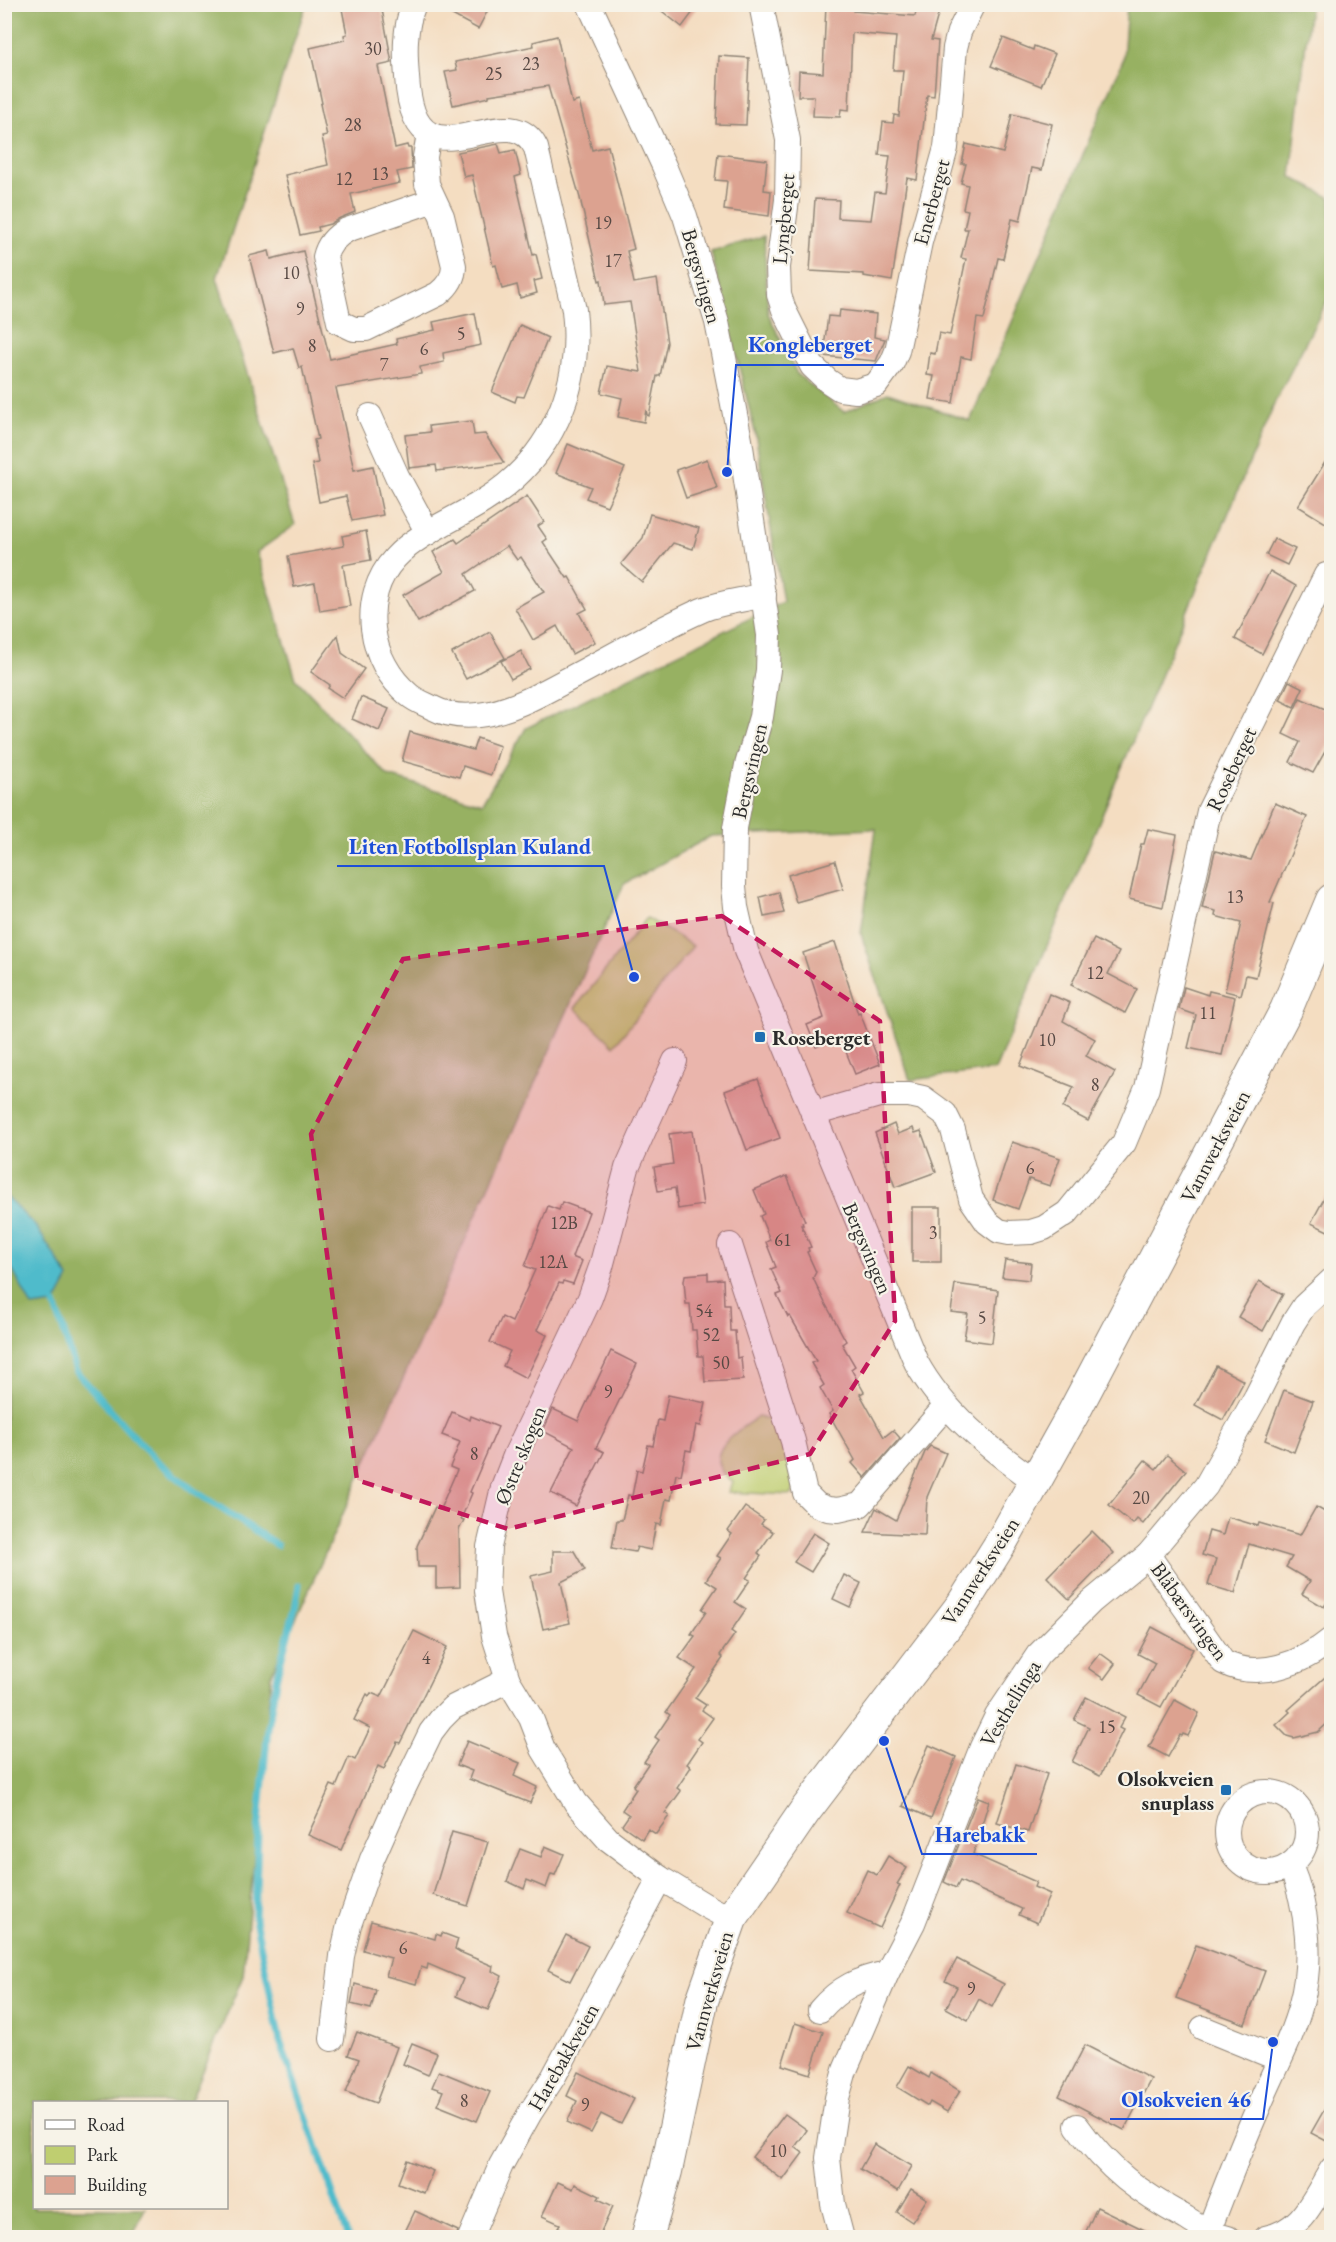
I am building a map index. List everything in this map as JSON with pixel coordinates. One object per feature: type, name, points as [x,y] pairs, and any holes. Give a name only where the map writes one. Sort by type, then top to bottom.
[{"type":"main road","name":"Vannverksveien","points":[[647,2238],[666,2171],[702,2001],[731,1919],[805,1811],[962,1605],[1036,1482],[1286,1010],[1332,900]]},
{"type":"street","points":[[414,4],[407,26],[405,48],[408,93],[416,120],[429,134],[447,139],[500,128],[526,134],[532,140],[536,148],[574,310],[577,333],[573,379],[568,396],[541,448],[520,473],[503,488],[428,533],[395,558],[383,575],[374,598],[372,628],[384,665],[400,687],[410,696],[437,710],[471,716],[511,708],[704,609],[764,595]]},
{"type":"street","name":"Bergsvingen","points":[[589,4],[674,190],[708,289],[740,440],[769,635],[768,670],[761,717],[747,765],[735,828],[733,863],[736,907],[746,951],[916,1362],[932,1390],[946,1406],[983,1440],[1036,1482]]},
{"type":"street","name":"Lyngberget","points":[[761,4],[788,140],[787,200],[778,267],[779,295],[798,342],[820,375],[840,389],[866,390]]},
{"type":"street","name":"Enerberget","points":[[866,390],[876,386],[897,351],[920,242],[946,148],[955,48],[959,32],[973,4]]},
{"type":"street","points":[[429,134],[425,170],[428,184],[442,216],[454,273],[449,283],[438,294],[366,329],[354,329],[339,322],[325,257],[327,248],[339,234],[347,230],[434,200]]},
{"type":"street","points":[[370,416],[397,476],[428,533]]},
{"type":"street","name":"Roseberget","points":[[813,1114],[879,1095],[909,1095],[923,1098],[945,1114],[953,1130],[971,1199],[987,1222],[999,1231],[1031,1232],[1044,1228],[1067,1213],[1124,1143],[1147,1088],[1209,811],[1326,575]]},
{"type":"street","name":"Østre skogen","points":[[675,1061],[627,1168],[602,1267],[590,1298],[514,1456],[503,1487],[489,1547],[487,1591],[494,1636],[508,1680],[531,1718],[543,1749],[576,1803],[608,1839],[660,1878],[731,1919]]},
{"type":"street","points":[[730,1245],[793,1441],[805,1492],[818,1505],[838,1510],[860,1505],[946,1406]]},
{"type":"street","name":"Vesthellinga","points":[[842,2238],[833,2204],[828,2158],[837,2098],[845,2070],[887,1973],[913,1923],[982,1748],[1002,1707],[1038,1655],[1091,1602],[1148,1555],[1206,1486],[1256,1397],[1293,1323],[1310,1299],[1332,1280]]},
{"type":"street","name":"Blåbærsvingen","points":[[1148,1555],[1223,1662],[1234,1668],[1249,1671],[1269,1669],[1290,1663],[1310,1654],[1332,1639]]},
{"type":"street","points":[[332,2039],[342,1956],[349,1925],[372,1859],[431,1732],[452,1708],[508,1680]]},
{"type":"street","points":[[1077,2126],[1104,2158],[1147,2197],[1214,2235],[1243,2142],[1280,2059],[1301,2004],[1306,1979],[1307,1946],[1299,1886],[1290,1865]]},
{"type":"street","name":"Harebakkveien","points":[[470,2238],[501,2165],[554,2076],[660,1878]]},
{"type":"street","points":[[820,2010],[832,1995],[862,1979],[887,1973]]},
{"type":"street","points":[[1203,2028],[1280,2059]]},
{"type":"street","points":[[1265,2238],[1280,2235],[1293,2228],[1301,2220],[1332,2169]]},
{"type":"highlighted area","points":[[722,916],[880,1021],[895,1321],[810,1454],[508,1529],[357,1480],[311,1134],[403,959]]},
{"type":"green space","points":[[5,5],[306,5],[217,278],[295,525],[257,552],[296,679],[388,776],[482,803],[526,728],[783,602],[755,432],[711,252],[764,236],[768,313],[797,374],[844,412],[888,393],[970,421],[1123,60],[1127,5],[1310,5],[1291,177],[1331,198],[1331,293],[1275,402],[995,1070],[910,1080],[861,934],[876,829],[711,836],[624,884],[271,1675],[243,1976],[190,2101],[33,2101],[33,2209],[145,2209],[132,2237],[5,2238]]},
{"type":"green space","points":[[647,918],[693,946],[614,1046],[575,1008]]},
{"type":"green space","points":[[758,1417],[772,1420],[783,1430],[796,1480],[792,1495],[728,1492],[733,1482],[723,1473],[718,1463],[719,1454],[730,1438]]},
{"type":"water","points":[[5,1195],[37,1228],[69,1278],[55,1304],[32,1307],[5,1256]]},
{"type":"building","points":[[341,4],[381,4],[392,63],[378,66],[395,148],[407,145],[411,148],[412,169],[397,172],[400,183],[351,194],[355,212],[318,227],[319,231],[300,235],[285,175],[328,165],[322,137],[327,136],[320,104],[322,103],[310,48],[345,40],[344,35],[347,34]]},
{"type":"building","points":[[432,4],[491,4],[478,29]]},
{"type":"building","points":[[653,4],[699,4],[682,27]]},
{"type":"building","points":[[826,4],[853,4],[853,11],[915,16],[918,4],[941,4],[931,40],[938,41],[934,96],[927,95],[917,180],[907,178],[892,281],[864,276],[864,274],[810,271],[815,199],[839,200],[838,218],[871,220],[875,192],[885,193],[890,156],[879,155],[883,122],[893,123],[894,115],[899,116],[903,70],[893,70],[896,37],[852,33],[849,110],[841,109],[840,117],[813,116],[814,96],[798,96],[799,71],[823,73]]},
{"type":"building","points":[[557,36],[572,103],[579,101],[592,150],[608,146],[634,249],[627,251],[634,283],[657,279],[667,343],[660,376],[657,376],[649,416],[646,410],[644,422],[618,417],[622,398],[601,393],[607,366],[641,372],[630,302],[604,305],[601,280],[599,281],[580,198],[548,86],[489,95],[489,97],[453,105],[445,72],[457,70],[455,62],[534,46],[533,42]]},
{"type":"building","points":[[1003,38],[1033,50],[1034,46],[1055,54],[1041,86],[991,66]]},
{"type":"building","points":[[719,56],[749,58],[746,125],[716,124]]},
{"type":"building","points":[[1012,114],[1052,124],[1042,170],[1032,168],[1020,221],[1012,219],[1003,259],[998,258],[984,319],[977,318],[971,359],[961,357],[953,403],[930,399],[934,376],[927,375],[930,353],[935,354],[939,333],[950,335],[966,259],[961,258],[968,229],[964,229],[968,210],[963,209],[968,185],[961,183],[966,164],[962,164],[966,144],[1003,153]]},
{"type":"building","points":[[498,144],[501,153],[515,150],[521,175],[515,177],[533,255],[536,254],[542,279],[534,281],[537,293],[520,298],[517,285],[502,289],[496,265],[493,266],[472,175],[464,177],[458,152]]},
{"type":"building","points":[[718,154],[767,160],[764,190],[771,191],[769,216],[724,210],[727,181],[715,180]]},
{"type":"building","points":[[269,251],[271,259],[303,251],[330,359],[397,344],[396,339],[435,330],[433,322],[475,313],[481,345],[443,353],[444,362],[420,367],[421,374],[336,388],[354,470],[373,466],[383,515],[352,521],[346,496],[319,502],[312,464],[318,463],[314,440],[318,439],[302,367],[299,368],[293,348],[274,353],[249,256]]},
{"type":"building","points":[[840,310],[876,314],[874,337],[885,339],[876,361],[823,356],[828,316],[839,317]]},
{"type":"building","points":[[520,325],[548,338],[524,397],[517,396],[515,402],[492,392]]},
{"type":"building","points":[[472,421],[474,435],[485,434],[504,463],[437,471],[436,465],[409,468],[405,435],[430,432],[429,426]]},
{"type":"building","points":[[568,444],[625,468],[607,506],[586,498],[591,487],[556,473]]},
{"type":"building","points":[[1332,451],[1332,527],[1298,506]]},
{"type":"building","points":[[707,459],[717,488],[686,498],[676,470]]},
{"type":"building","points":[[527,496],[544,522],[538,526],[547,539],[543,542],[567,578],[569,577],[587,609],[579,613],[595,642],[572,654],[557,626],[533,640],[515,608],[544,592],[521,557],[517,560],[507,546],[466,574],[475,591],[418,622],[403,595],[444,572],[433,552],[455,539],[458,543]]},
{"type":"building","points":[[650,514],[699,528],[693,549],[673,543],[642,582],[621,564],[643,538]]},
{"type":"building","points":[[366,531],[371,560],[343,565],[350,606],[320,611],[315,583],[294,587],[288,556],[344,546],[342,536]]},
{"type":"building","points":[[1274,539],[1295,549],[1287,565],[1266,555]]},
{"type":"building","points":[[1270,571],[1296,586],[1262,654],[1235,639]]},
{"type":"building","points":[[490,632],[505,658],[466,679],[452,653]]},
{"type":"building","points":[[338,635],[342,653],[364,669],[343,698],[328,688],[330,685],[311,672]]},
{"type":"building","points":[[521,651],[530,669],[511,679],[501,661]]},
{"type":"building","points":[[1289,681],[1303,688],[1294,707],[1280,700]]},
{"type":"building","points":[[361,697],[389,709],[379,731],[352,719]]},
{"type":"building","points":[[1300,698],[1332,712],[1332,739],[1313,773],[1290,762],[1300,742],[1283,734]]},
{"type":"building","points":[[410,732],[473,750],[477,738],[500,746],[491,775],[463,766],[459,777],[402,761]]},
{"type":"building","points":[[1275,803],[1307,817],[1270,902],[1274,903],[1256,977],[1246,975],[1241,995],[1225,991],[1241,923],[1215,916],[1216,911],[1202,908],[1215,851],[1251,860]]},
{"type":"building","points":[[1148,829],[1177,835],[1163,907],[1129,899],[1141,844],[1144,844]]},
{"type":"building","points":[[835,861],[843,889],[796,902],[788,875]]},
{"type":"building","points":[[779,892],[784,913],[764,917],[760,897]]},
{"type":"building","points":[[1094,939],[1119,952],[1108,974],[1137,989],[1125,1013],[1071,985]]},
{"type":"building","points":[[835,942],[858,1014],[860,1013],[880,1064],[855,1074],[840,1037],[816,1047],[807,1025],[824,1018],[803,953]]},
{"type":"building","points":[[1184,987],[1208,995],[1209,991],[1235,997],[1222,1055],[1188,1048],[1196,1015],[1179,1009]]},
{"type":"building","points":[[1049,994],[1070,1003],[1063,1021],[1095,1039],[1086,1056],[1115,1072],[1088,1121],[1063,1108],[1074,1087],[1020,1066]]},
{"type":"building","points":[[758,1079],[780,1138],[747,1150],[725,1091]]},
{"type":"building","points":[[894,1124],[898,1134],[913,1128],[915,1133],[921,1131],[936,1172],[895,1187],[875,1133]]},
{"type":"building","points":[[692,1131],[703,1205],[678,1209],[675,1188],[658,1191],[654,1167],[673,1164],[669,1134]]},
{"type":"building","points":[[1012,1142],[1060,1158],[1050,1186],[1029,1179],[1018,1209],[993,1200]]},
{"type":"building","points":[[787,1176],[805,1221],[801,1225],[811,1247],[807,1252],[816,1272],[813,1278],[846,1341],[842,1344],[855,1366],[851,1369],[864,1392],[860,1394],[884,1437],[893,1430],[900,1438],[865,1478],[852,1463],[855,1460],[829,1414],[833,1411],[820,1388],[824,1385],[811,1363],[816,1361],[777,1295],[782,1293],[771,1269],[776,1267],[766,1242],[770,1240],[760,1216],[764,1214],[754,1190]]},
{"type":"building","points":[[1332,1184],[1332,1233],[1311,1223]]},
{"type":"building","points":[[562,1202],[589,1212],[572,1257],[582,1261],[573,1284],[563,1281],[562,1284],[559,1283],[537,1330],[547,1335],[526,1378],[503,1366],[510,1351],[490,1342],[502,1317],[512,1322],[535,1270],[525,1266],[548,1206],[559,1210]]},
{"type":"building","points":[[912,1207],[941,1207],[941,1262],[912,1262]]},
{"type":"building","points":[[1005,1260],[1031,1263],[1029,1280],[1002,1277]]},
{"type":"building","points":[[708,1273],[708,1280],[723,1279],[724,1305],[729,1305],[730,1331],[735,1331],[737,1358],[741,1357],[743,1380],[705,1382],[703,1356],[698,1356],[696,1330],[692,1330],[690,1304],[686,1304],[684,1281],[685,1275]]},
{"type":"building","points":[[1259,1281],[1283,1294],[1263,1331],[1238,1317]]},
{"type":"building","points":[[955,1284],[998,1290],[992,1343],[964,1339],[968,1314],[951,1312]]},
{"type":"building","points":[[611,1351],[637,1364],[596,1448],[604,1452],[576,1506],[551,1493],[574,1447],[543,1431],[553,1409],[578,1421]]},
{"type":"building","points":[[1216,1366],[1244,1381],[1223,1420],[1195,1405]]},
{"type":"building","points":[[1284,1390],[1313,1401],[1294,1452],[1265,1440]]},
{"type":"building","points":[[668,1395],[706,1403],[701,1426],[696,1425],[691,1451],[686,1450],[681,1475],[676,1474],[671,1500],[666,1499],[661,1525],[656,1524],[651,1550],[637,1547],[635,1552],[612,1548],[617,1520],[622,1520],[628,1495],[632,1496],[637,1470],[642,1471],[648,1445],[653,1446],[658,1420],[663,1421]]},
{"type":"building","points":[[452,1412],[470,1420],[471,1416],[498,1427],[461,1519],[464,1520],[459,1530],[460,1587],[436,1588],[436,1567],[418,1567],[417,1546],[435,1507],[440,1509],[457,1470],[450,1467],[460,1442],[442,1435]]},
{"type":"building","points":[[930,1446],[946,1453],[927,1497],[925,1535],[865,1532],[876,1508],[896,1520],[925,1452]]},
{"type":"building","points":[[1167,1455],[1186,1471],[1143,1524],[1137,1519],[1133,1524],[1109,1505],[1145,1460],[1156,1469]]},
{"type":"building","points":[[745,1507],[764,1520],[761,1524],[773,1532],[758,1553],[761,1556],[746,1578],[750,1580],[735,1602],[746,1609],[731,1631],[735,1634],[720,1655],[723,1658],[695,1698],[706,1705],[702,1710],[713,1718],[698,1739],[702,1742],[687,1764],[691,1767],[677,1788],[681,1791],[665,1813],[669,1816],[656,1834],[648,1829],[642,1839],[622,1825],[629,1815],[622,1810],[636,1789],[633,1786],[648,1764],[644,1762],[659,1740],[655,1737],[670,1715],[666,1712],[696,1669],[679,1658],[695,1636],[691,1634],[706,1612],[702,1609],[717,1587],[706,1580],[721,1558],[717,1556],[732,1534],[728,1531]]},
{"type":"building","points":[[1316,1507],[1332,1516],[1332,1594],[1324,1607],[1302,1594],[1310,1581],[1286,1567],[1292,1557],[1249,1544],[1235,1593],[1208,1585],[1216,1559],[1202,1555],[1209,1531],[1223,1535],[1228,1517],[1300,1535]]},
{"type":"building","points":[[1092,1531],[1114,1553],[1069,1599],[1047,1577]]},
{"type":"building","points":[[813,1533],[829,1543],[811,1572],[794,1562]]},
{"type":"building","points":[[553,1551],[574,1551],[585,1570],[561,1582],[570,1623],[543,1629],[531,1576],[553,1571]]},
{"type":"building","points":[[844,1575],[861,1583],[850,1607],[833,1599]]},
{"type":"building","points":[[1152,1627],[1193,1649],[1161,1707],[1138,1695],[1155,1663],[1138,1654]]},
{"type":"building","points":[[414,1631],[447,1647],[400,1743],[397,1742],[384,1769],[378,1766],[341,1850],[308,1835],[331,1785],[336,1787],[349,1757],[355,1760],[370,1728],[354,1720],[367,1694],[369,1696],[371,1693],[381,1697]]},
{"type":"building","points":[[1100,1653],[1115,1664],[1104,1679],[1088,1668]]},
{"type":"building","points":[[1332,1671],[1332,1719],[1318,1732],[1294,1738],[1287,1736],[1276,1725],[1290,1712],[1288,1710]]},
{"type":"building","points":[[1086,1697],[1125,1717],[1119,1728],[1123,1730],[1100,1776],[1072,1762],[1089,1727],[1074,1720]]},
{"type":"building","points":[[1175,1700],[1199,1713],[1188,1736],[1180,1735],[1168,1757],[1149,1747]]},
{"type":"building","points":[[467,1741],[520,1763],[514,1776],[537,1787],[530,1803],[469,1779],[472,1771],[457,1765]]},
{"type":"building","points":[[929,1745],[956,1757],[931,1818],[903,1806]]},
{"type":"building","points":[[1016,1764],[1047,1774],[1028,1832],[997,1823]]},
{"type":"building","points":[[978,1797],[989,1801],[973,1854],[1036,1882],[1034,1887],[1050,1894],[1037,1923],[1019,1915],[1022,1909],[960,1881],[956,1888],[944,1882]]},
{"type":"building","points":[[452,1832],[488,1842],[468,1906],[433,1895]]},
{"type":"building","points":[[545,1846],[564,1854],[555,1875],[551,1874],[546,1888],[527,1880],[524,1889],[507,1881],[520,1849],[541,1857]]},
{"type":"building","points":[[888,1856],[907,1868],[897,1884],[900,1885],[880,1928],[847,1913],[867,1870],[877,1875]]},
{"type":"building","points":[[371,1921],[435,1939],[436,1934],[441,1936],[442,1933],[458,1939],[455,1949],[493,1966],[492,1971],[502,1976],[488,2010],[456,1996],[463,1979],[428,1964],[427,1969],[421,1967],[416,1984],[386,1976],[391,1958],[363,1950]]},
{"type":"building","points":[[566,1935],[588,1946],[570,1981],[548,1970]]},
{"type":"building","points":[[1196,1945],[1265,1971],[1245,2024],[1176,1998]]},
{"type":"building","points":[[957,1959],[1004,1984],[992,2007],[979,1999],[968,2020],[946,2008],[957,1987],[945,1981]]},
{"type":"building","points":[[355,1984],[376,1990],[371,2009],[351,2004]]},
{"type":"building","points":[[795,2023],[823,2032],[810,2074],[782,2065]]},
{"type":"building","points":[[357,2032],[397,2047],[376,2103],[346,2092],[359,2059],[348,2055]]},
{"type":"building","points":[[412,2043],[437,2053],[428,2075],[403,2064]]},
{"type":"building","points":[[1085,2045],[1151,2079],[1124,2130],[1059,2096]]},
{"type":"building","points":[[909,2066],[929,2078],[931,2073],[960,2091],[947,2112],[930,2102],[928,2106],[897,2087]]},
{"type":"building","points":[[439,2071],[490,2092],[477,2121],[437,2105],[443,2091],[432,2087]]},
{"type":"building","points":[[578,2072],[634,2099],[621,2124],[601,2114],[591,2133],[567,2122],[577,2101],[567,2096]]},
{"type":"building","points":[[1332,2096],[1332,2144],[1311,2133]]},
{"type":"building","points":[[785,2114],[807,2130],[795,2147],[803,2153],[783,2180],[752,2157]]},
{"type":"building","points":[[874,2144],[912,2166],[898,2191],[860,2169]]},
{"type":"building","points":[[407,2160],[433,2171],[424,2193],[398,2183]]},
{"type":"building","points":[[558,2182],[573,2189],[575,2184],[600,2196],[598,2199],[613,2206],[598,2238],[580,2238],[558,2227],[560,2224],[542,2216]]},
{"type":"building","points":[[911,2189],[927,2199],[912,2222],[897,2212]]},
{"type":"building","points":[[1097,2207],[1161,2238],[1083,2238]]},
{"type":"building","points":[[415,2211],[458,2231],[456,2238],[402,2238]]},
{"type":"waterway","points":[[55,1304],[76,1371],[126,1428],[155,1459],[193,1490],[277,1545]]},
{"type":"waterway","points":[[299,1585],[277,1675],[268,1728],[258,1832],[255,1919],[280,2041],[348,2238]]},
{"type":"place","name":"Kongleberget","points":[[727,472]]},
{"type":"place","name":"Liten Fotbollsplan Kuland","points":[[634,977]]},
{"type":"place","name":"Roseberget","points":[[760,1037]]},
{"type":"place","name":"Harebakk","points":[[884,1741]]},
{"type":"place","name":"Olsokveien snuplass","points":[[1226,1790]]},
{"type":"place","name":"Olsokveien 46","points":[[1273,2042]]}]
